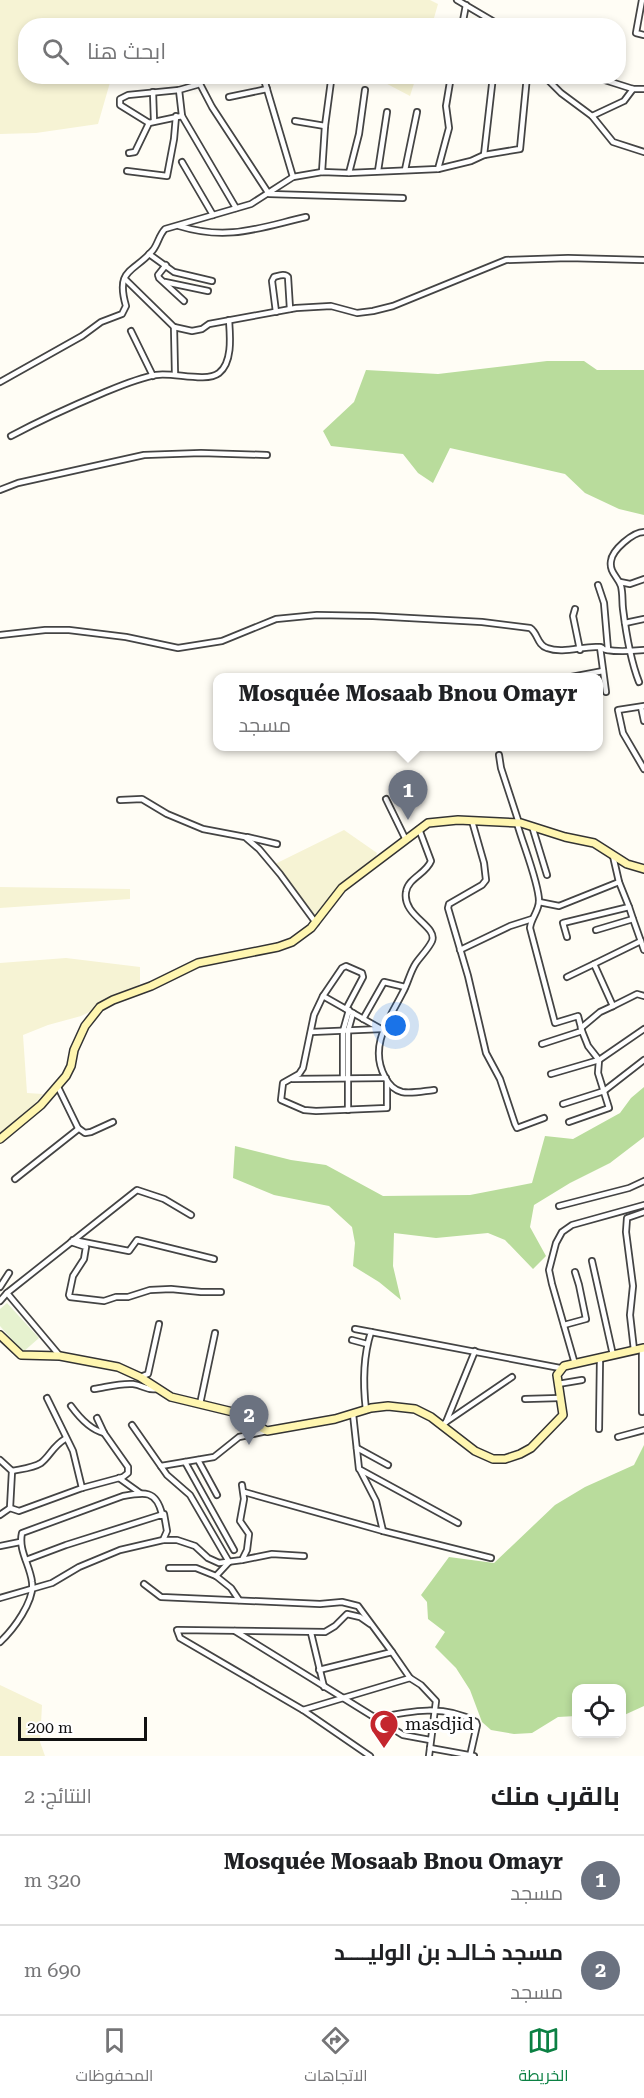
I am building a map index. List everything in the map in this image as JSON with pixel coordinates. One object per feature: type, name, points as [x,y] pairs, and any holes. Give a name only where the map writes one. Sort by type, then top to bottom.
[{"type":"street","points":[[642,0],[642,19],[636,33],[644,35]]},
{"type":"street","points":[[461,2],[487,18]]},
{"type":"street","points":[[461,2],[462,18]]},
{"type":"street","points":[[179,116],[151,122],[120,105],[119,102],[123,96],[179,90],[200,84],[212,108],[269,194]]},
{"type":"street","points":[[265,84],[293,177]]},
{"type":"street","points":[[322,172],[325,126],[332,84]]},
{"type":"street","points":[[438,169],[449,128],[446,106],[450,84]]},
{"type":"street","points":[[484,155],[492,84]]},
{"type":"street","points":[[0,382],[82,336],[101,322],[122,314],[126,306],[121,288],[125,279],[136,264],[154,249],[161,232],[165,229],[251,204],[293,177],[322,172],[438,169],[471,161],[484,155],[520,149],[526,84]]},
{"type":"street","points":[[552,84],[592,116],[613,142],[644,152]]},
{"type":"street","points":[[617,84],[633,89],[644,89]]},
{"type":"street","points":[[229,97],[267,89]]},
{"type":"street","points":[[592,116],[624,101],[633,89]]},
{"type":"street","points":[[127,171],[167,176],[179,116],[179,90]]},
{"type":"street","points":[[349,173],[359,134],[365,90]]},
{"type":"street","points":[[129,153],[135,152],[151,122],[153,92]]},
{"type":"street","points":[[378,171],[387,112]]},
{"type":"street","points":[[405,170],[417,112]]},
{"type":"street","points":[[179,116],[236,207]]},
{"type":"street","points":[[295,121],[325,126]]},
{"type":"street","points":[[182,162],[213,215]]},
{"type":"street","points":[[269,194],[403,198]]},
{"type":"street","points":[[177,225],[205,233],[225,234],[249,231],[306,217]]},
{"type":"street","points":[[149,254],[174,272],[212,281]]},
{"type":"street","points":[[125,279],[174,327],[192,331],[202,329],[209,324],[290,309],[331,306],[357,313],[373,311],[393,306],[506,260],[580,258],[644,260]]},
{"type":"street","points":[[166,265],[159,275],[162,281],[184,301]]},
{"type":"street","points":[[276,312],[272,282],[274,277],[278,276],[288,277],[290,309]]},
{"type":"street","points":[[162,281],[208,291]]},
{"type":"street","points":[[11,436],[74,405],[153,376],[176,374],[198,377],[218,374],[226,367],[228,360],[229,320]]},
{"type":"street","points":[[174,327],[176,374]]},
{"type":"street","points":[[131,331],[153,376]]},
{"type":"street","points":[[0,490],[18,483],[144,455],[201,453],[267,455]]},
{"type":"street","points":[[639,682],[625,623],[620,582],[613,574],[612,558],[630,537],[638,532],[644,532]]},
{"type":"street","points":[[620,582],[630,584],[644,579]]},
{"type":"street","points":[[598,585],[603,603],[608,650]]},
{"type":"street","points":[[575,609],[573,616],[580,650]]},
{"type":"street","points":[[0,635],[69,630],[126,637],[178,648],[222,641],[285,617],[373,616],[513,625],[532,629],[540,643],[546,648],[580,650],[587,647],[600,647],[608,650],[644,650]]},
{"type":"street","points":[[625,623],[644,619]]},
{"type":"street","points":[[600,647],[606,692]]},
{"type":"street","points":[[593,673],[603,671]]},
{"type":"street","points":[[636,674],[644,673]]},
{"type":"street","points":[[644,721],[643,707],[618,710],[623,733],[644,769]]},
{"type":"street","points":[[499,755],[538,891],[539,902],[530,928],[555,1023],[578,1016],[588,1046],[599,1060],[598,1072],[609,1108],[569,1122]]},
{"type":"street","points":[[120,800],[142,799],[167,814],[203,829],[276,844]]},
{"type":"street","points":[[386,800],[405,838]]},
{"type":"street","points":[[472,821],[484,863],[486,879],[482,885],[448,906],[486,1053],[500,1079],[517,1128],[544,1118]]},
{"type":"street","points":[[0,1139],[41,1105],[58,1087],[71,1066],[74,1050],[85,1026],[100,1007],[198,963],[278,947],[292,942],[316,923],[337,893],[405,838],[428,823],[472,821],[518,823],[532,826],[565,837],[594,843],[627,864],[644,870]]},
{"type":"street","points":[[532,826],[547,875]]},
{"type":"street","points":[[419,829],[431,861],[426,870],[408,885],[406,903],[413,915],[430,930],[433,936],[382,1029],[380,1054],[383,1074],[401,1092],[434,1090]]},
{"type":"street","points":[[245,837],[259,849],[280,874],[316,923]]},
{"type":"street","points":[[613,856],[619,882],[644,950]]},
{"type":"street","points":[[539,902],[559,906],[619,882]]},
{"type":"street","points":[[567,937],[563,923],[629,907]]},
{"type":"street","points":[[460,950],[510,926],[532,919]]},
{"type":"street","points":[[596,930],[633,919]]},
{"type":"street","points":[[567,976],[641,942]]},
{"type":"street","points":[[594,964],[613,1006]]},
{"type":"street","points":[[348,1110],[346,1031],[349,1011],[362,973],[346,966],[342,968],[323,996],[314,1016],[303,1068],[292,1079],[283,1083],[281,1100],[304,1110],[348,1110],[387,1108],[387,1080]]},
{"type":"street","points":[[363,1019],[384,982],[405,987]]},
{"type":"street","points":[[542,1044],[582,1029],[600,1012],[644,991]]},
{"type":"street","points":[[638,994],[644,996]]},
{"type":"street","points":[[323,996],[382,1029]]},
{"type":"street","points":[[311,1032],[382,1029]]},
{"type":"street","points":[[551,1074],[599,1060],[644,1029]]},
{"type":"street","points":[[563,1104],[604,1091],[644,1060]]},
{"type":"street","points":[[292,1079],[387,1080]]},
{"type":"street","points":[[58,1087],[78,1128],[85,1133],[113,1122]]},
{"type":"street","points":[[15,1179],[78,1128]]},
{"type":"street","points":[[559,1206],[629,1188],[644,1181]]},
{"type":"street","points":[[0,1301],[7,1293],[137,1190],[164,1198],[190,1215]]},
{"type":"street","points":[[575,1364],[549,1270],[556,1243],[567,1228],[579,1222],[644,1205]]},
{"type":"street","points":[[642,1412],[640,1349],[630,1315],[633,1280],[628,1259],[625,1224],[627,1218],[644,1212]]},
{"type":"street","points":[[72,1241],[129,1251],[137,1240],[214,1259]]},
{"type":"street","points":[[72,1241],[86,1247],[84,1259],[73,1276],[70,1297],[104,1301],[150,1290],[171,1288],[220,1292]]},
{"type":"street","points":[[592,1261],[613,1355]]},
{"type":"street","points":[[564,1325],[586,1319],[575,1272]]},
{"type":"street","points":[[0,1287],[9,1273]]},
{"type":"street","points":[[7,1293],[60,1356]]},
{"type":"street","points":[[140,1377],[148,1374],[159,1324]]},
{"type":"street","points":[[355,1329],[560,1368],[640,1349]]},
{"type":"street","points":[[366,1410],[363,1381],[367,1344],[371,1332]]},
{"type":"street","points":[[200,1405],[215,1333]]},
{"type":"street","points":[[0,1335],[21,1355],[60,1356],[118,1366],[171,1397],[233,1412],[267,1431]]},
{"type":"street","points":[[352,1340],[367,1344]]},
{"type":"street","points":[[444,1424],[475,1351]]},
{"type":"street","points":[[599,1429],[600,1359]]},
{"type":"street","points":[[161,1466],[214,1457],[246,1434],[388,1406],[415,1409],[444,1424],[485,1456],[493,1459],[506,1459],[531,1448],[563,1415],[564,1410],[557,1384],[560,1368]]},
{"type":"street","points":[[444,1424],[512,1377]]},
{"type":"street","points":[[557,1384],[582,1380]]},
{"type":"street","points":[[94,1389],[135,1384],[151,1390],[156,1389]]},
{"type":"street","points":[[48,1398],[65,1439],[73,1451],[82,1488]]},
{"type":"street","points":[[525,1399],[560,1398]]},
{"type":"street","points":[[71,1406],[79,1417],[96,1431],[104,1433]]},
{"type":"street","points":[[353,1414],[359,1469],[376,1501],[383,1531]]},
{"type":"street","points":[[10,1508],[19,1511],[128,1473],[128,1467],[104,1433],[97,1418]]},
{"type":"street","points":[[132,1425],[167,1475],[190,1495],[229,1562]]},
{"type":"street","points":[[618,1437],[644,1430]]},
{"type":"street","points":[[12,1471],[35,1466],[42,1462],[57,1443],[65,1439]]},
{"type":"street","points":[[357,1448],[388,1465]]},
{"type":"street","points":[[0,1460],[12,1471]]},
{"type":"street","points":[[198,1460],[217,1495]]},
{"type":"street","points":[[185,1462],[234,1550]]},
{"type":"street","points":[[359,1469],[458,1523]]},
{"type":"street","points":[[10,1508],[12,1471]]},
{"type":"street","points":[[119,1478],[140,1493]]},
{"type":"street","points":[[242,1485],[244,1492],[240,1521],[249,1534],[249,1540],[242,1560]]},
{"type":"street","points":[[244,1492],[491,1558]]},
{"type":"street","points":[[0,1642],[21,1616],[32,1589],[32,1581],[20,1542],[22,1533],[123,1496],[140,1493],[153,1495],[159,1503],[167,1531],[164,1540]]},
{"type":"street","points":[[0,1515],[10,1508]]},
{"type":"street","points":[[26,1560],[162,1514]]},
{"type":"street","points":[[0,1598],[51,1583],[79,1567],[120,1550],[164,1540],[177,1540],[195,1546],[208,1558],[219,1563],[272,1554],[304,1556]]},
{"type":"street","points":[[0,1546],[20,1542]]},
{"type":"street","points":[[216,1576],[229,1562]]},
{"type":"street","points":[[169,1568],[196,1568],[216,1576],[231,1587],[239,1600]]},
{"type":"street","points":[[144,1584],[161,1597],[320,1604],[342,1602],[358,1606],[410,1678],[421,1685],[436,1701],[429,1756]]},
{"type":"street","points":[[370,1624],[360,1617],[347,1614],[325,1632],[177,1630],[180,1638],[303,1710],[370,1756]]},
{"type":"street","points":[[232,1630],[403,1735],[430,1740]]},
{"type":"street","points":[[311,1633],[324,1687]]},
{"type":"street","points":[[319,1670],[392,1652]]},
{"type":"street","points":[[303,1710],[410,1678]]},
{"type":"street","points":[[377,1718],[416,1709],[462,1714],[476,1722],[472,1756],[430,1748]]},
{"type":"shaded area","points":[[0,0],[430,0],[438,4],[434,18],[18,18],[18,84],[110,84],[98,124],[36,133],[0,134]]},
{"type":"shaded area","points":[[387,84],[414,84],[410,96]]},
{"type":"shaded area","points":[[344,830],[377,853],[374,861],[328,899],[315,915],[275,864]]},
{"type":"shaded area","points":[[0,887],[130,889],[130,899],[0,908]]},
{"type":"shaded area","points":[[66,958],[140,967],[140,984],[81,1016],[23,1035],[27,1093],[43,1094],[33,1106],[0,1133],[0,963]]},
{"type":"shaded area","points":[[0,1685],[42,1705],[40,1742],[45,1756],[0,1756]]},
{"type":"green space","points":[[547,361],[584,361],[597,370],[644,370],[644,515],[619,509],[585,493],[565,474],[450,448],[433,483],[418,473],[403,454],[331,446],[323,431],[354,402],[366,370],[438,374]]},
{"type":"green space","points":[[644,1087],[644,1137],[610,1163],[570,1183],[534,1205],[530,1227],[546,1256],[533,1269],[505,1240],[488,1233],[436,1238],[394,1233],[393,1266],[401,1300],[379,1282],[353,1266],[355,1243],[352,1227],[329,1206],[274,1195],[233,1178],[235,1146],[291,1160],[326,1165],[383,1196],[470,1195],[532,1183],[545,1136],[573,1139],[620,1113],[631,1098]]},
{"type":"green space","points":[[7,1303],[39,1338],[23,1352],[0,1326],[0,1309]]},
{"type":"green space","points":[[644,1445],[644,1706],[626,1714],[626,1684],[572,1684],[572,1716],[558,1717],[532,1733],[514,1734],[491,1730],[482,1722],[470,1690],[456,1668],[435,1647],[445,1632],[428,1619],[427,1602],[421,1595],[449,1557],[494,1563],[555,1505],[585,1487],[634,1465]]},
{"type":"place","name":"Mosquée Mosaab Bnou Omayr","points":[[408,820]]},
{"type":"place","name":"مسجد خـالـد بن الوليــــد","points":[[249,1445]]},
{"type":"place","name":"masdjid","points":[[384,1750]]}]
